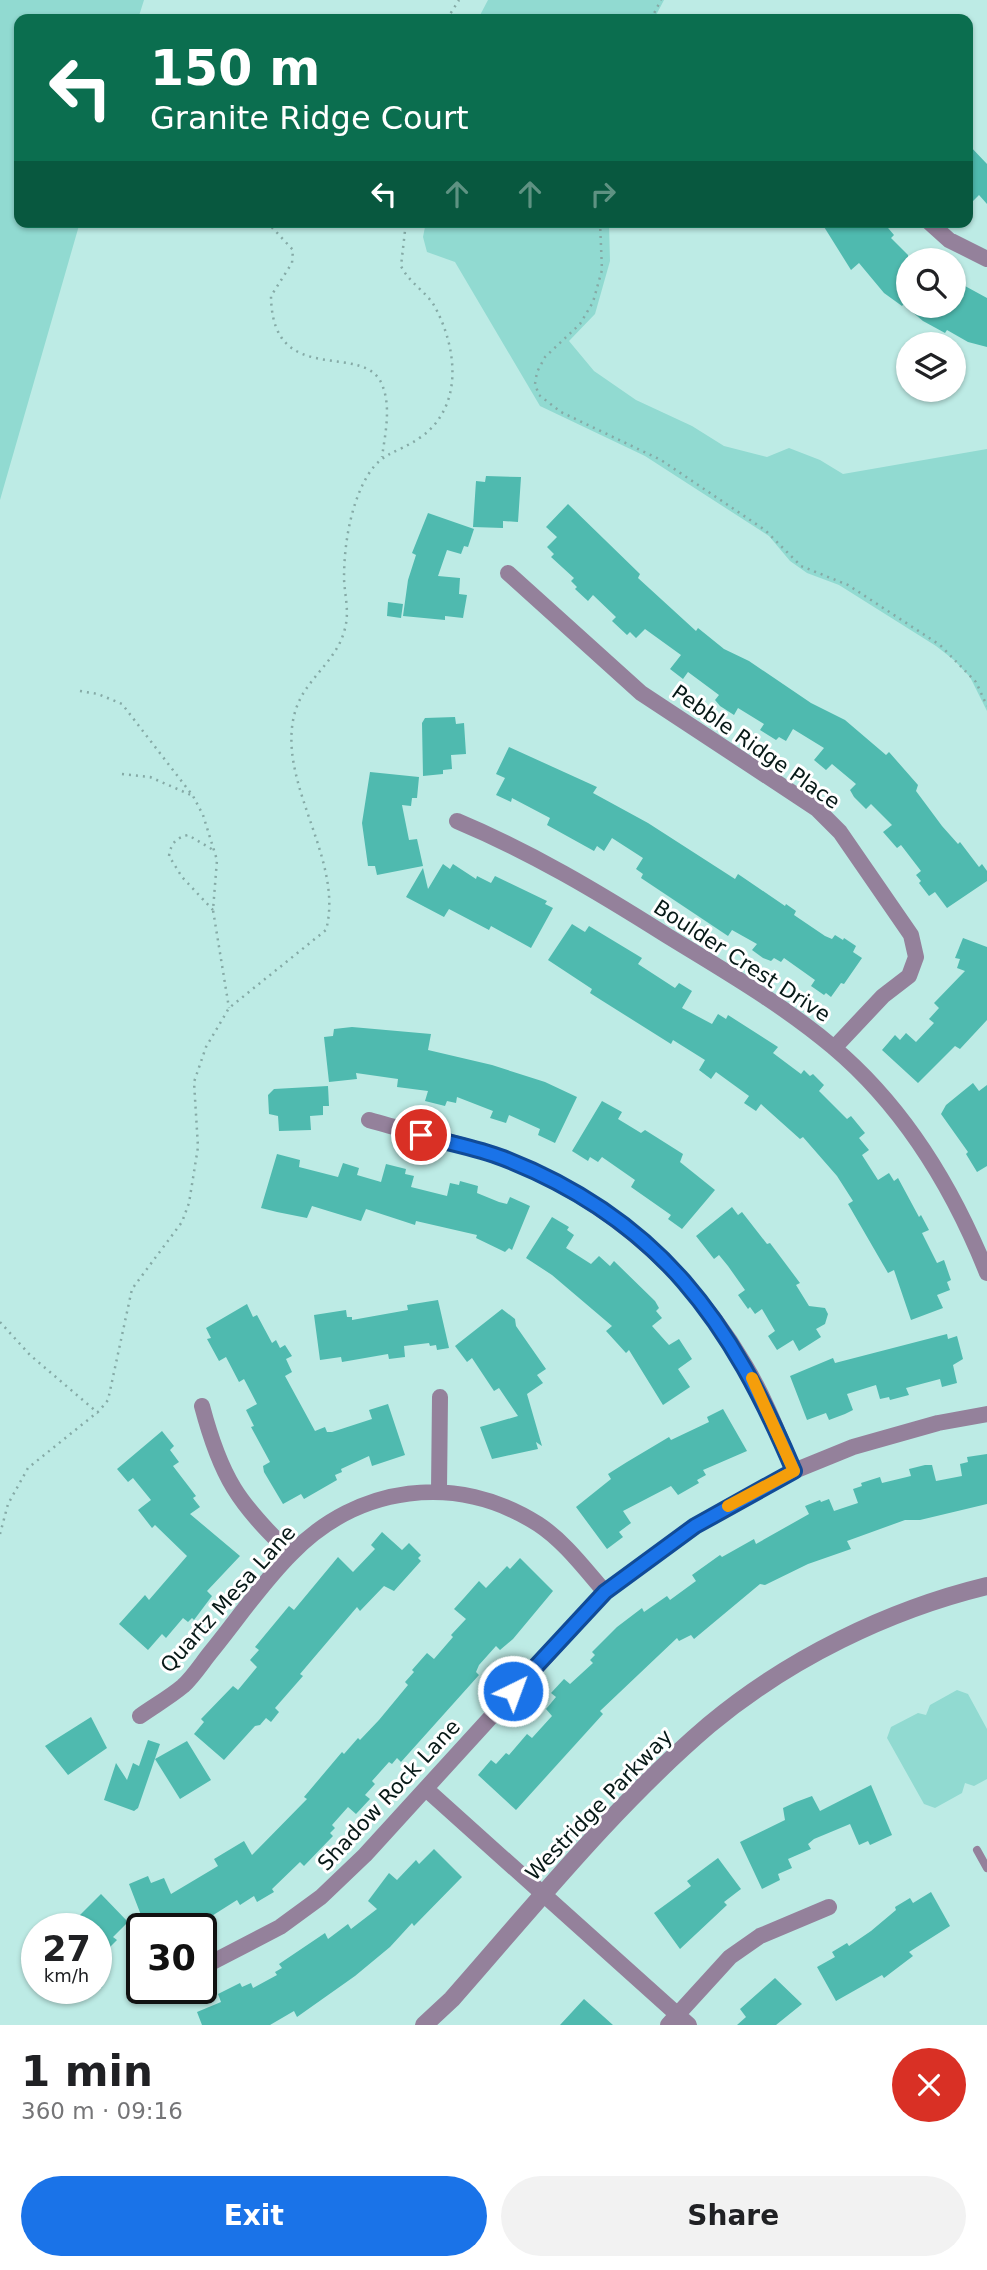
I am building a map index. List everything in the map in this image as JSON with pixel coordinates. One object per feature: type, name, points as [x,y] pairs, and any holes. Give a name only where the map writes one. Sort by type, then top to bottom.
[{"type":"street","points":[[936,228],[949,240],[987,259]]},
{"type":"street","name":"Pebble Ridge Place","points":[[508,573],[641,693],[817,809],[840,832],[911,935],[916,957],[909,976],[883,996],[834,1048]]},
{"type":"street","name":"Boulder Crest Drive","points":[[457,821],[513,844],[567,873],[771,1000],[834,1048],[901,1119],[934,1166],[965,1220],[987,1273]]},
{"type":"street","points":[[369,1120],[500,1157],[567,1189],[625,1225],[670,1266],[723,1329],[769,1411],[794,1471]]},
{"type":"street","points":[[439,1490],[440,1397]]},
{"type":"street","points":[[202,1406],[214,1452],[226,1478],[257,1522],[291,1554]]},
{"type":"street","name":"Shadow Rock Lane","points":[[217,1960],[280,1927],[321,1897],[365,1855],[605,1592],[695,1526],[794,1471],[864,1444],[987,1413]]},
{"type":"street","name":"Quartz Mesa Lane","points":[[140,1716],[184,1685],[291,1554],[317,1532],[371,1501],[439,1490],[476,1497],[538,1525],[565,1546],[605,1592]]},
{"type":"street","name":"Westridge Parkway","points":[[424,2025],[452,1999],[648,1780],[711,1724],[776,1677],[848,1637],[913,1609],[987,1586]]},
{"type":"street","points":[[426,1789],[678,2022],[730,1957],[760,1936],[830,1907]]},
{"type":"lane","points":[[977,1850],[987,1868]]},
{"type":"path","points":[[273,228],[293,250],[292,263],[271,296],[276,328],[285,343],[298,354],[350,364],[376,376],[383,385],[386,401],[382,457]]},
{"type":"path","points":[[0,1535],[8,1504],[28,1468],[98,1413],[108,1400],[132,1289],[182,1222],[189,1203],[198,1147],[194,1082],[206,1046],[229,1008],[326,930],[329,899],[292,752],[292,727],[303,690],[335,652],[345,629],[348,613],[344,581],[349,533],[361,488],[382,457],[421,437],[431,427],[443,409],[455,377],[436,308],[401,266],[405,228]]},
{"type":"path","points":[[600,228],[602,270],[593,302],[580,324],[545,357],[537,372],[535,384],[539,395],[561,412],[661,460],[765,530],[801,566],[848,586],[940,645],[976,682],[987,706]]},
{"type":"path","points":[[80,691],[97,694],[122,704],[193,796],[215,851],[217,887],[213,910],[229,1008]]},
{"type":"path","points":[[122,774],[150,777],[193,796]]},
{"type":"path","points":[[213,910],[182,877],[169,856],[171,846],[178,838],[188,835],[215,851]]},
{"type":"path","points":[[0,1322],[30,1355],[98,1413]]},
{"type":"shaded area","points":[[0,0],[144,0],[140,14],[14,14],[14,228],[78,228],[0,500]]},
{"type":"shaded area","points":[[488,0],[664,0],[657,14],[481,14]]},
{"type":"shaded area","points":[[425,228],[609,228],[610,261],[595,314],[569,341],[594,371],[636,400],[692,426],[724,446],[767,457],[789,448],[820,460],[843,474],[987,449],[987,711],[970,677],[936,646],[839,585],[807,573],[790,561],[769,536],[645,456],[540,406],[455,262],[427,252],[423,237]]},
{"type":"shaded area","points":[[957,1690],[968,1694],[987,1729],[987,1779],[974,1786],[965,1783],[962,1793],[935,1808],[924,1804],[887,1738],[891,1727],[918,1713],[926,1715],[930,1705]]},
{"type":"building","points":[[973,149],[987,164],[987,204],[979,195],[973,201]]},
{"type":"building","points":[[825,228],[888,228],[894,235],[891,238],[901,248],[896,248],[896,302],[884,293],[859,263],[851,270]]},
{"type":"building","points":[[966,287],[987,298],[987,347],[966,341],[966,332],[943,332],[919,318],[966,318]]},
{"type":"building","points":[[486,476],[521,477],[518,522],[503,521],[503,528],[473,527],[476,481],[485,482]]},
{"type":"building","points":[[568,504],[640,574],[638,578],[696,631],[698,628],[724,649],[749,661],[811,703],[845,720],[886,755],[889,752],[918,785],[916,791],[942,826],[958,844],[960,842],[979,867],[982,864],[987,871],[987,881],[947,908],[935,892],[929,896],[916,875],[921,871],[901,845],[897,848],[883,832],[892,825],[871,804],[866,809],[854,797],[850,790],[856,784],[832,764],[826,770],[814,760],[824,748],[793,729],[786,741],[779,737],[776,740],[760,730],[764,724],[738,708],[734,715],[715,700],[719,695],[688,672],[683,679],[670,669],[681,655],[645,629],[636,638],[630,632],[627,635],[612,621],[616,617],[593,595],[588,601],[575,589],[577,587],[571,581],[574,578],[551,557],[554,554],[547,547],[557,537],[546,527]]},
{"type":"building","points":[[428,513],[474,529],[468,547],[464,546],[461,554],[447,550],[438,576],[460,578],[459,594],[467,595],[463,618],[445,616],[445,620],[403,616],[408,580],[416,555],[412,553]]},
{"type":"building","points":[[388,602],[403,604],[401,618],[387,616]]},
{"type":"building","points":[[455,717],[456,724],[464,723],[466,754],[451,755],[452,769],[443,770],[443,774],[423,776],[422,723],[425,718]]},
{"type":"building","points":[[509,747],[597,787],[593,793],[648,823],[735,879],[738,874],[796,911],[794,915],[825,936],[832,939],[835,935],[843,940],[844,938],[856,946],[853,952],[862,958],[831,997],[826,993],[824,995],[811,986],[815,980],[784,958],[781,962],[774,958],[771,961],[763,958],[752,950],[757,944],[732,930],[728,936],[641,878],[643,874],[636,869],[643,858],[612,838],[604,851],[597,846],[594,851],[547,825],[550,818],[512,798],[511,802],[496,795],[505,778],[496,774]]},
{"type":"building","points":[[370,772],[419,777],[417,798],[412,798],[411,806],[402,805],[409,840],[417,839],[423,866],[377,875],[375,866],[368,866],[362,823]]},
{"type":"building","points":[[443,864],[450,869],[453,864],[476,879],[477,876],[491,883],[495,876],[547,901],[545,904],[553,908],[531,948],[491,926],[489,930],[449,909],[444,917],[406,897],[423,868],[428,889]]},
{"type":"building","points":[[572,924],[585,932],[589,926],[642,958],[638,964],[675,988],[679,983],[692,991],[682,1008],[712,1024],[718,1014],[726,1019],[728,1015],[778,1047],[773,1053],[801,1074],[804,1070],[810,1076],[813,1074],[824,1085],[819,1091],[847,1119],[851,1116],[865,1133],[859,1138],[869,1150],[862,1155],[878,1180],[889,1173],[894,1181],[898,1178],[919,1217],[921,1215],[929,1230],[922,1233],[937,1263],[944,1260],[951,1280],[947,1282],[950,1290],[937,1295],[943,1308],[911,1320],[894,1270],[888,1273],[848,1204],[853,1201],[837,1176],[803,1137],[800,1139],[761,1104],[756,1111],[744,1103],[749,1096],[716,1072],[711,1079],[699,1070],[705,1060],[673,1040],[671,1044],[590,993],[592,989],[548,960]]},
{"type":"building","points":[[963,938],[987,947],[987,1020],[960,1049],[955,1046],[918,1083],[882,1050],[895,1035],[900,1040],[906,1033],[916,1042],[934,1023],[929,1019],[939,1008],[934,1003],[965,971],[957,968],[960,959],[955,958]]},
{"type":"building","points":[[352,1027],[431,1034],[428,1050],[492,1065],[545,1082],[577,1097],[555,1143],[538,1135],[540,1129],[509,1115],[506,1123],[490,1118],[493,1111],[457,1097],[456,1103],[447,1101],[445,1106],[425,1101],[428,1091],[397,1087],[398,1079],[356,1073],[357,1079],[329,1082],[324,1037],[333,1036],[334,1029]]},
{"type":"building","points":[[973,1083],[979,1091],[987,1085],[987,1166],[977,1172],[966,1154],[968,1152],[941,1114],[946,1105]]},
{"type":"building","points":[[328,1086],[329,1106],[323,1106],[323,1115],[310,1116],[311,1130],[279,1131],[278,1116],[269,1114],[268,1095],[274,1089]]},
{"type":"building","points":[[602,1101],[622,1112],[618,1119],[641,1133],[645,1130],[683,1154],[680,1162],[715,1190],[682,1229],[668,1219],[671,1215],[631,1187],[635,1180],[602,1157],[598,1162],[590,1157],[588,1161],[572,1151]]},
{"type":"building","points":[[277,1154],[300,1160],[299,1167],[338,1177],[343,1163],[359,1168],[357,1175],[381,1182],[386,1164],[406,1169],[405,1174],[414,1176],[411,1187],[447,1196],[450,1183],[459,1185],[460,1181],[478,1186],[477,1193],[499,1202],[507,1204],[510,1197],[530,1206],[512,1250],[509,1248],[505,1252],[476,1238],[477,1235],[416,1221],[415,1225],[366,1209],[361,1221],[312,1206],[307,1218],[277,1212],[261,1208]]},
{"type":"building","points":[[732,1207],[738,1215],[742,1212],[767,1244],[770,1243],[800,1283],[796,1285],[809,1306],[825,1308],[828,1314],[825,1324],[816,1329],[821,1337],[799,1351],[793,1340],[777,1350],[768,1336],[775,1331],[762,1309],[755,1314],[750,1307],[748,1309],[738,1295],[745,1290],[728,1266],[719,1255],[714,1259],[696,1236]]},
{"type":"building","points":[[552,1217],[569,1227],[567,1230],[574,1235],[566,1248],[591,1264],[599,1256],[610,1266],[614,1261],[655,1301],[659,1308],[656,1311],[662,1318],[652,1326],[669,1345],[679,1339],[692,1359],[678,1369],[690,1387],[663,1405],[629,1350],[626,1353],[606,1331],[612,1326],[552,1275],[526,1258]]},
{"type":"building","points":[[438,1300],[449,1348],[437,1350],[436,1345],[430,1346],[429,1343],[404,1346],[405,1357],[389,1359],[388,1354],[342,1362],[341,1357],[320,1360],[314,1315],[346,1310],[347,1317],[352,1317],[352,1320],[408,1310],[407,1305]]},
{"type":"building","points":[[247,1304],[253,1317],[257,1315],[272,1343],[276,1340],[280,1348],[285,1345],[292,1356],[286,1359],[292,1372],[285,1376],[315,1431],[325,1427],[327,1432],[332,1432],[372,1419],[369,1410],[388,1404],[405,1455],[372,1466],[369,1456],[341,1469],[342,1472],[335,1475],[337,1480],[304,1499],[301,1494],[283,1504],[264,1472],[263,1466],[270,1462],[251,1427],[254,1426],[246,1410],[257,1404],[244,1379],[239,1382],[226,1357],[219,1361],[207,1339],[211,1338],[206,1328]]},
{"type":"building","points":[[502,1309],[515,1319],[516,1326],[546,1369],[537,1375],[543,1383],[527,1394],[542,1446],[536,1442],[538,1449],[492,1459],[480,1427],[518,1416],[499,1388],[494,1391],[472,1358],[467,1362],[455,1346]]},
{"type":"building","points":[[947,1334],[948,1339],[957,1336],[963,1359],[953,1365],[957,1383],[942,1387],[940,1379],[906,1388],[909,1395],[890,1400],[889,1397],[880,1399],[876,1385],[847,1394],[853,1410],[829,1420],[826,1413],[807,1420],[790,1376],[833,1358],[835,1363]]},
{"type":"building","points":[[723,1409],[747,1451],[703,1470],[706,1475],[697,1480],[699,1483],[678,1495],[671,1486],[623,1511],[631,1523],[619,1532],[623,1537],[607,1549],[576,1507],[611,1479],[608,1474],[669,1437],[671,1440],[709,1422],[707,1417]]},
{"type":"building","points":[[162,1431],[174,1446],[170,1450],[179,1462],[173,1466],[196,1496],[193,1498],[200,1507],[190,1514],[240,1556],[207,1591],[212,1596],[194,1620],[192,1618],[188,1622],[183,1618],[166,1638],[162,1634],[148,1650],[119,1624],[145,1595],[149,1600],[187,1556],[155,1525],[152,1528],[138,1510],[151,1500],[133,1478],[128,1482],[117,1469]]},
{"type":"building","points":[[987,1454],[987,1504],[920,1520],[905,1520],[847,1541],[851,1549],[808,1564],[765,1585],[760,1584],[694,1639],[691,1635],[679,1641],[677,1638],[600,1711],[603,1714],[516,1810],[478,1775],[491,1760],[496,1764],[506,1753],[509,1755],[527,1734],[532,1738],[552,1716],[546,1709],[556,1697],[551,1693],[564,1679],[570,1684],[593,1663],[590,1660],[595,1655],[592,1652],[617,1627],[642,1608],[644,1612],[667,1596],[670,1600],[696,1581],[692,1575],[720,1555],[722,1557],[754,1539],[756,1544],[809,1514],[805,1506],[820,1500],[829,1499],[834,1511],[858,1503],[853,1489],[862,1486],[861,1483],[880,1477],[882,1483],[911,1476],[909,1469],[925,1465],[932,1465],[936,1481],[962,1476],[960,1464],[968,1462],[967,1457]]},
{"type":"building","points":[[382,1532],[402,1550],[409,1543],[421,1555],[418,1558],[421,1561],[394,1591],[384,1586],[360,1611],[357,1607],[300,1674],[303,1676],[275,1708],[279,1712],[271,1722],[266,1718],[260,1725],[255,1726],[224,1760],[194,1734],[204,1722],[201,1719],[233,1686],[238,1690],[257,1667],[250,1660],[259,1650],[255,1647],[289,1606],[294,1610],[338,1557],[353,1572],[375,1549],[371,1545]]},
{"type":"building","points":[[520,1558],[553,1591],[513,1639],[500,1650],[496,1646],[479,1665],[476,1672],[479,1675],[401,1762],[397,1758],[392,1764],[389,1762],[372,1781],[375,1784],[365,1795],[370,1799],[356,1814],[348,1807],[332,1825],[335,1828],[330,1833],[333,1836],[304,1866],[300,1862],[272,1889],[274,1892],[257,1902],[254,1896],[240,1905],[237,1900],[216,1913],[140,1913],[129,1884],[148,1876],[151,1883],[164,1878],[171,1894],[218,1866],[214,1859],[244,1841],[252,1855],[307,1799],[304,1797],[342,1752],[344,1754],[379,1720],[408,1685],[405,1682],[414,1672],[412,1670],[427,1653],[434,1659],[453,1637],[451,1635],[466,1619],[454,1609],[479,1581],[486,1588],[507,1566],[510,1569]]},
{"type":"building","points":[[91,1717],[107,1748],[68,1775],[45,1746]]},
{"type":"building","points":[[148,1740],[160,1744],[138,1808],[134,1811],[104,1800],[116,1763],[127,1780],[133,1763],[139,1766]]},
{"type":"building","points":[[187,1741],[211,1780],[180,1799],[155,1759]]},
{"type":"building","points":[[871,1785],[892,1835],[870,1845],[868,1841],[859,1845],[850,1824],[814,1839],[808,1844],[811,1849],[788,1859],[792,1868],[778,1874],[780,1880],[762,1889],[740,1842],[785,1820],[783,1808],[796,1802],[812,1796],[820,1811]]},
{"type":"building","points":[[434,1849],[462,1877],[414,1926],[412,1923],[390,1947],[355,1976],[297,2017],[294,2011],[270,2025],[202,2025],[197,2012],[221,2002],[218,1994],[240,1983],[242,1987],[251,1983],[253,1988],[277,1975],[275,1972],[282,1968],[279,1964],[325,1933],[328,1939],[348,1924],[351,1929],[377,1909],[368,1901],[389,1873],[397,1880],[416,1860],[419,1864]]},
{"type":"building","points":[[718,1858],[741,1889],[724,1902],[727,1905],[680,1949],[654,1913],[691,1886],[687,1881]]},
{"type":"building","points":[[931,1892],[950,1926],[909,1952],[913,1956],[884,1978],[882,1975],[836,2001],[817,1967],[835,1957],[832,1952],[847,1943],[849,1946],[871,1931],[896,1910],[895,1907],[910,1898],[913,1903]]},
{"type":"building","points":[[101,1894],[126,1920],[126,1924],[113,1937],[117,1940],[112,1945],[112,1913],[82,1913]]},
{"type":"building","points":[[775,1978],[802,2004],[776,2025],[737,2025],[746,2017],[740,2009]]},
{"type":"building","points":[[584,1999],[613,2025],[560,2025]]},
{"type":"slow traffic","points":[[728,1506],[794,1471],[752,1378]]},
{"type":"route","points":[[421,1135],[500,1157],[534,1171],[625,1225],[670,1266],[723,1329],[769,1411],[794,1471],[695,1526],[605,1592],[513,1691]]}]
